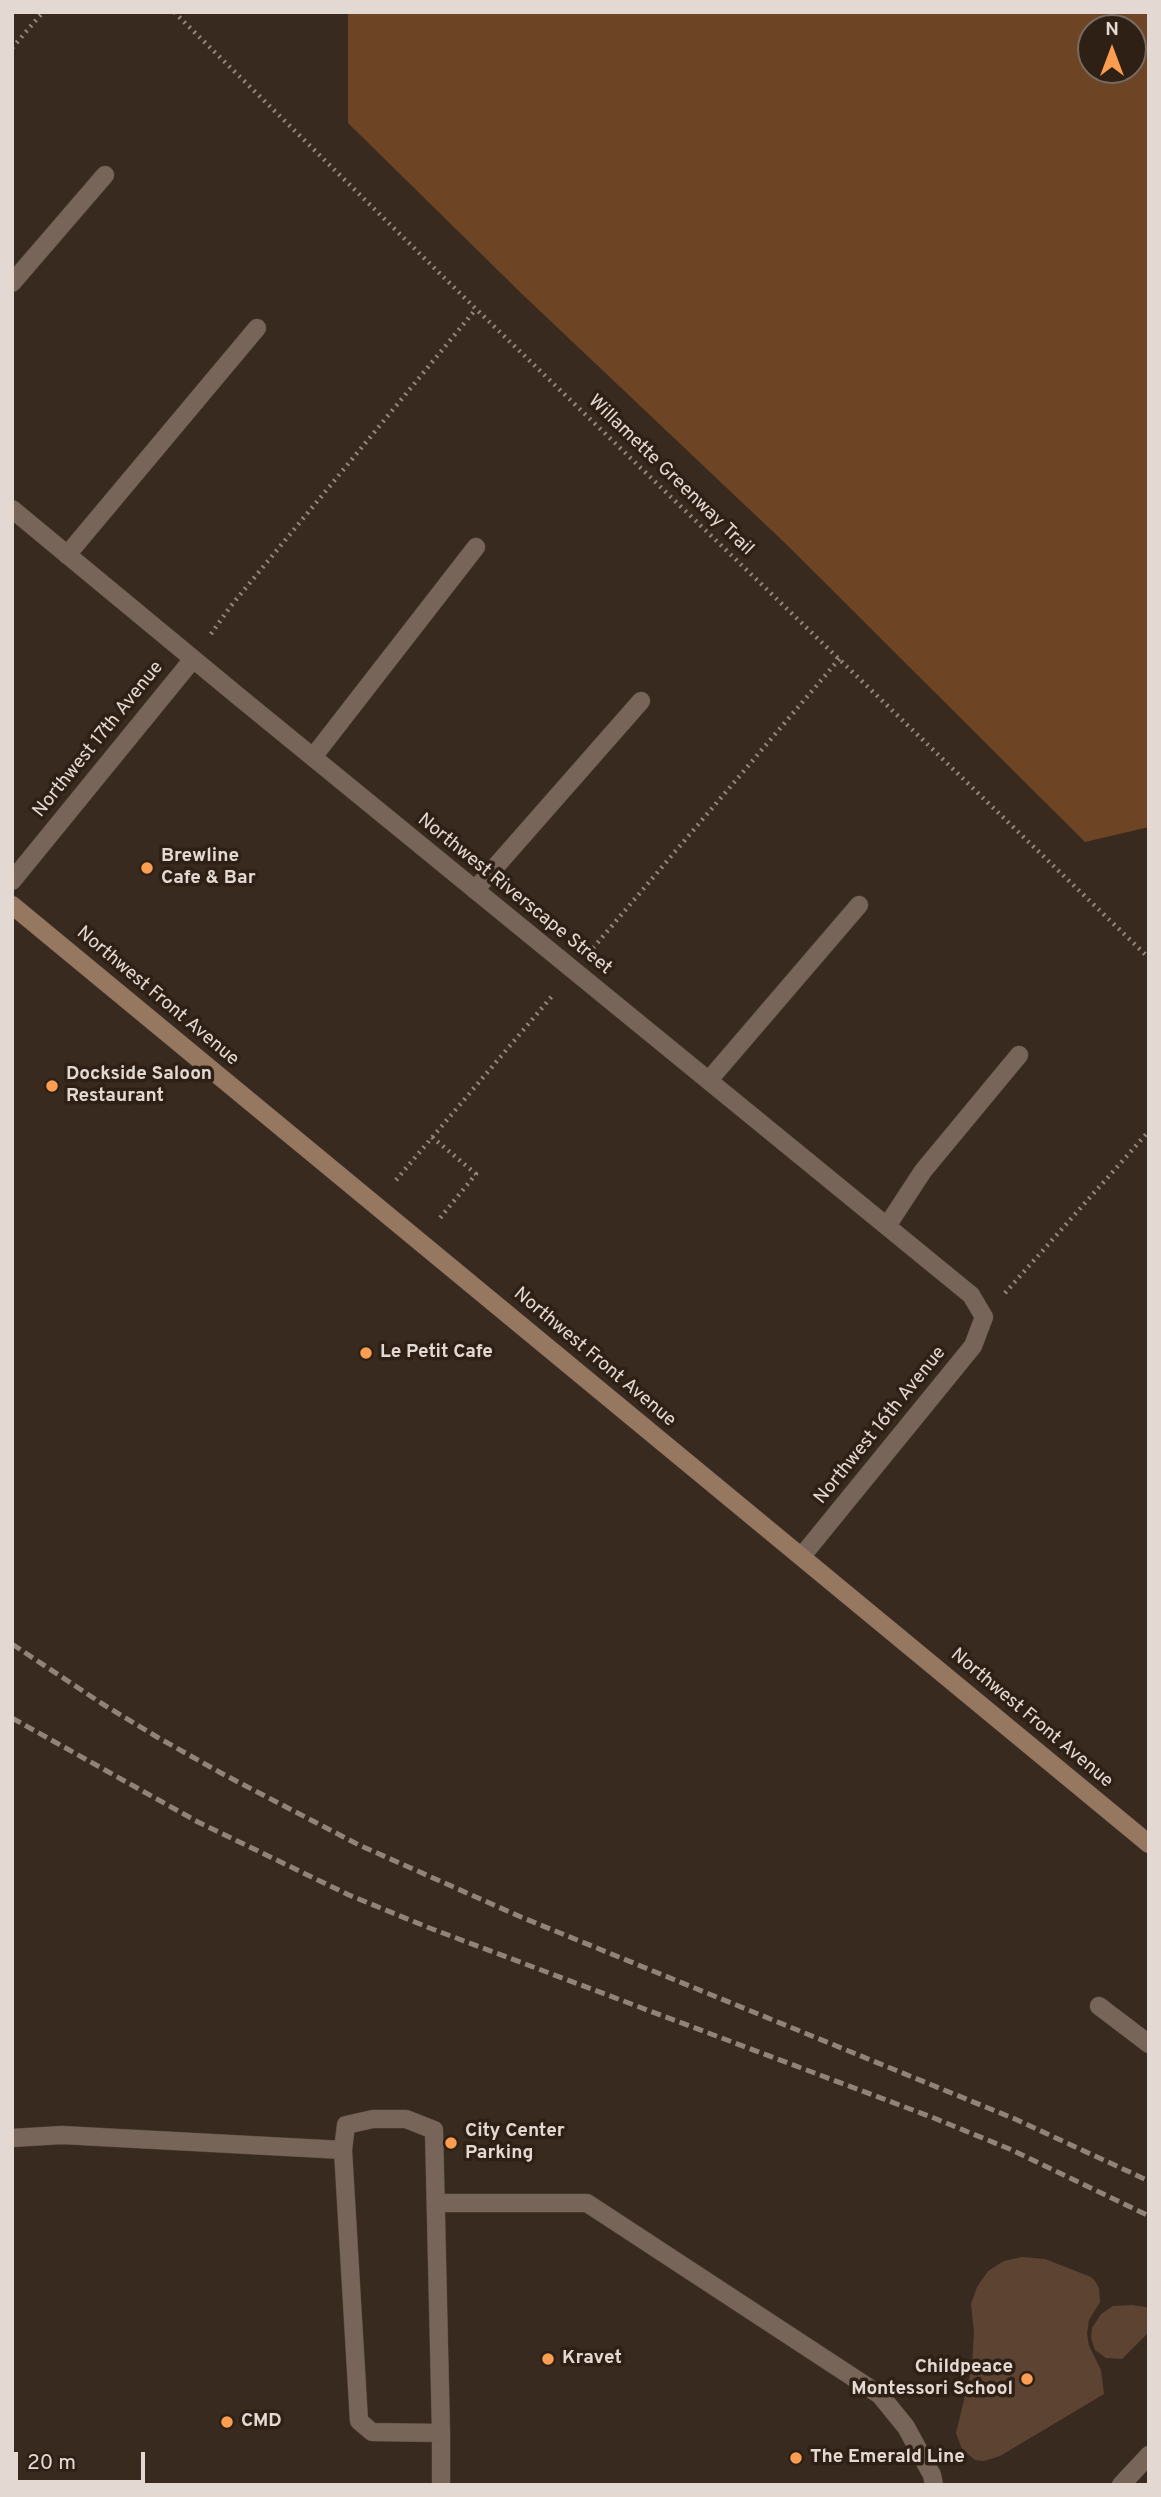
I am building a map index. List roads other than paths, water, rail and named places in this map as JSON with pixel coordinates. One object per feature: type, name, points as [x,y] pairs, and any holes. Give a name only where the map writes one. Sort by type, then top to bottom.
[{"type":"main road","name":"Northwest Front Avenue","points":[[12,905],[1149,1844]]},
{"type":"street","points":[[12,283],[105,175]]},
{"type":"street","points":[[67,555],[257,328]]},
{"type":"street","name":"Northwest Riverscape Street","points":[[12,509],[971,1295],[984,1317]]},
{"type":"street","points":[[313,757],[476,547]]},
{"type":"street","name":"Northwest 17th Avenue","points":[[12,881],[193,659]]},
{"type":"street","points":[[475,890],[641,701]]},
{"type":"street","points":[[709,1080],[859,905]]},
{"type":"street","points":[[887,1226],[923,1171],[1019,1055]]},
{"type":"street","name":"Northwest 16th Avenue","points":[[802,1556],[973,1346],[984,1317]]},
{"type":"street","points":[[1099,2006],[1149,2044]]},
{"type":"street","points":[[440,2433],[372,2432],[359,2421],[343,2150],[346,2125],[373,2119],[406,2119],[434,2130],[436,2203],[441,2485]]},
{"type":"street","points":[[12,2138],[62,2136],[343,2150]]},
{"type":"street","points":[[436,2203],[587,2203],[880,2395],[906,2427],[932,2475],[934,2485]]},
{"type":"street","points":[[1121,2485],[1141,2471],[1149,2455]]},
{"type":"railway","points":[[12,1644],[157,1737],[359,1845],[521,1917],[1015,2119],[1149,2181]]},
{"type":"railway","points":[[12,1718],[198,1822],[349,1895],[427,1927],[934,2118],[1012,2150],[1149,2216]]},
{"type":"place","name":"Brewline Cafe & Bar","points":[[147,868]]},
{"type":"place","name":"Dockside Saloon Restaurant","points":[[52,1086]]},
{"type":"place","name":"Le Petit Cafe","points":[[366,1353]]},
{"type":"place","name":"City Center Parking","points":[[451,2143]]},
{"type":"place","name":"Kravet","points":[[548,2359]]},
{"type":"place","name":"Childpeace Montessori School","points":[[1027,2379]]},
{"type":"place","name":"CMD","points":[[227,2422]]},
{"type":"place","name":"The Emerald Line","points":[[796,2458]]}]
